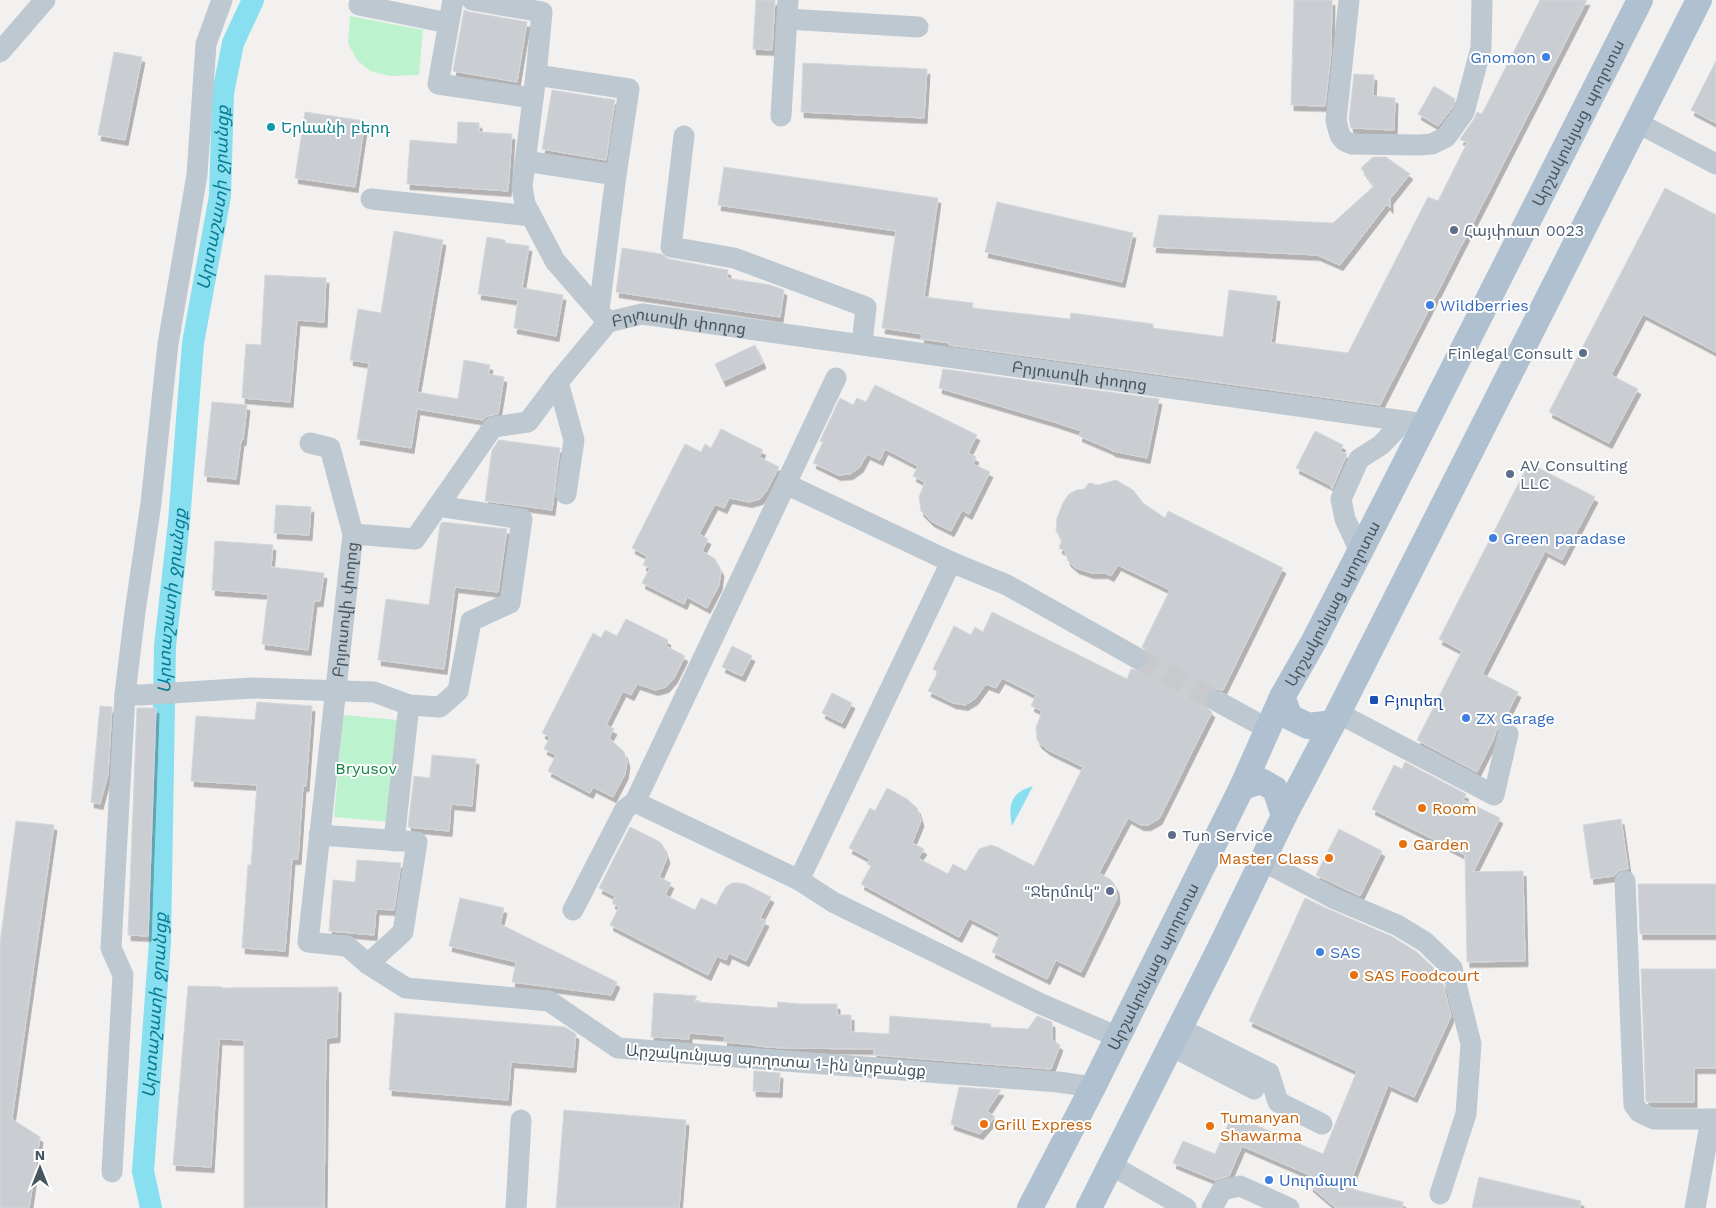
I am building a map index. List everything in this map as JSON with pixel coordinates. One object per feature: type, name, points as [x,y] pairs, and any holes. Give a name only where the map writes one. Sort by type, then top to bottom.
[{"type":"main road","name":"Արշակունյաց պողոտա","points":[[1030,1208],[1093,1087],[1242,787],[1282,697],[1360,551],[1414,422],[1640,0]]},
{"type":"main road","points":[[1089,1208],[1284,816],[1699,0]]},
{"type":"main road","points":[[1282,697],[1290,717],[1308,726],[1335,718]]},
{"type":"main road","points":[[1242,787],[1261,781],[1275,789],[1284,816]]},
{"type":"street","points":[[0,52],[45,0]]},
{"type":"street","points":[[112,1172],[123,975],[111,948],[133,695],[134,612],[151,503],[168,344],[197,175],[206,44],[222,0]]},
{"type":"street","points":[[360,0],[359,5],[448,23]]},
{"type":"street","points":[[453,0],[438,84],[533,98]]},
{"type":"street","points":[[472,0],[542,12],[522,187],[525,204],[555,261],[603,316]]},
{"type":"street","points":[[1349,0],[1336,120],[1339,134],[1344,142],[1352,144],[1418,145],[1432,144],[1446,137],[1464,112],[1481,48],[1482,0]]},
{"type":"street","points":[[781,116],[788,9],[918,27]]},
{"type":"street","points":[[536,75],[630,89],[616,176],[603,316]]},
{"type":"street","points":[[1638,123],[1716,164]]},
{"type":"street","points":[[684,136],[671,247],[734,258],[866,307],[862,344]]},
{"type":"street","points":[[525,161],[616,176]]},
{"type":"street","points":[[371,199],[531,216]]},
{"type":"street","name":"Բրյուսովի փողոց","points":[[308,942],[353,534],[415,539],[493,428],[528,422],[603,316],[642,314],[1414,422]]},
{"type":"street","points":[[573,910],[625,809],[635,802],[836,378]]},
{"type":"street","points":[[558,382],[574,440],[566,494]]},
{"type":"street","points":[[1360,551],[1345,519],[1341,499],[1359,459],[1414,422]]},
{"type":"street","points":[[310,443],[330,448],[353,534]]},
{"type":"street","points":[[786,484],[1006,586],[1136,658]]},
{"type":"street","points":[[133,695],[252,688],[374,692],[409,705],[440,707],[458,691],[471,621],[510,603],[522,519],[438,506]]},
{"type":"street","points":[[799,880],[951,562]]},
{"type":"street","points":[[1217,701],[1268,729]]},
{"type":"street","points":[[394,841],[409,705]]},
{"type":"street","points":[[1335,718],[1494,795],[1508,734]]},
{"type":"street","points":[[635,802],[799,880],[833,902],[989,979],[1118,1037]]},
{"type":"street","points":[[319,835],[417,842],[403,932],[368,964]]},
{"type":"street","points":[[1263,861],[1333,898],[1397,925],[1425,942],[1452,968],[1471,1044],[1466,1114],[1440,1194]]},
{"type":"street","points":[[1624,881],[1634,1105],[1639,1112],[1654,1119],[1714,1119],[1695,1208]]},
{"type":"street","name":"Արշակունյաց պողոտա 1-ին նրբանցք","points":[[308,942],[347,946],[368,964],[406,988],[549,1001],[618,1048],[1058,1082],[1093,1087]]},
{"type":"street","points":[[1175,1037],[1254,1089]]},
{"type":"street","points":[[1175,1037],[1269,1073],[1278,1102],[1322,1124]]},
{"type":"street","points":[[516,1208],[521,1120]]},
{"type":"street","points":[[1111,1165],[1186,1208]]},
{"type":"street","points":[[1212,1208],[1222,1190],[1240,1186],[1289,1208]]},
{"type":"green space","points":[[350,16],[423,30],[419,75],[390,76],[370,71],[357,60],[348,43]]},
{"type":"green space","name":"Bryusov","points":[[343,715],[398,720],[389,822],[334,817]]},
{"type":"water","points":[[1033,786],[1012,826],[1010,812],[1012,801],[1019,792]]},
{"type":"building","points":[[756,0],[775,0],[772,50],[753,49]]},
{"type":"building","points":[[1294,0],[1332,0],[1331,53],[1325,106],[1291,105]]},
{"type":"building","points":[[1540,0],[1587,0],[1380,405],[949,345],[950,343],[921,339],[922,334],[882,328],[896,231],[718,205],[724,167],[938,198],[924,297],[973,303],[972,308],[1070,319],[1071,313],[1153,324],[1153,328],[1223,337],[1229,290],[1277,296],[1271,343],[1348,353],[1428,197],[1438,201],[1467,143],[1460,139],[1477,112],[1482,114]]},
{"type":"building","points":[[464,10],[527,22],[517,82],[453,71]]},
{"type":"building","points":[[114,52],[142,57],[125,140],[98,135]]},
{"type":"building","points":[[1716,61],[1716,123],[1691,110]]},
{"type":"building","points":[[803,63],[927,69],[924,118],[801,112]]},
{"type":"building","points":[[1354,74],[1374,75],[1373,96],[1395,98],[1394,130],[1351,128],[1349,119]]},
{"type":"building","points":[[1434,86],[1455,99],[1453,107],[1438,126],[1418,114]]},
{"type":"building","points":[[552,90],[615,100],[606,160],[542,149]]},
{"type":"building","points":[[305,112],[365,121],[355,187],[295,178]]},
{"type":"building","points":[[458,122],[479,123],[479,132],[512,134],[508,191],[407,184],[410,140],[457,144]]},
{"type":"building","points":[[1373,157],[1386,157],[1410,174],[1390,199],[1390,208],[1387,204],[1340,265],[1317,255],[1153,247],[1159,215],[1333,223],[1374,186],[1361,168]]},
{"type":"building","points":[[1665,188],[1716,215],[1716,352],[1643,314],[1611,375],[1638,389],[1609,443],[1549,412]]},
{"type":"building","points":[[997,202],[1133,233],[1122,282],[985,252]]},
{"type":"building","points":[[394,231],[443,240],[417,392],[458,399],[464,360],[490,365],[488,374],[504,377],[498,414],[487,416],[483,420],[417,409],[411,448],[357,439],[369,363],[350,360],[358,309],[381,313]]},
{"type":"building","points":[[487,237],[505,240],[505,243],[529,246],[522,288],[563,295],[556,336],[514,328],[518,300],[478,294]]},
{"type":"building","points":[[622,248],[661,254],[669,259],[728,270],[727,278],[770,285],[784,290],[780,317],[616,292]]},
{"type":"building","points":[[265,275],[326,278],[324,322],[297,320],[290,402],[242,398],[246,344],[261,345]]},
{"type":"building","points":[[755,345],[763,363],[723,381],[715,364]]},
{"type":"building","points":[[943,369],[1159,399],[1147,458],[1112,451],[1079,436],[1081,431],[939,388]]},
{"type":"building","points":[[875,385],[977,435],[968,453],[976,457],[973,464],[990,472],[969,514],[962,510],[951,531],[931,521],[921,511],[919,497],[925,482],[913,476],[918,466],[885,449],[880,460],[867,454],[860,467],[850,474],[838,475],[813,463],[823,442],[820,441],[840,398],[853,405],[857,398],[866,402]]},
{"type":"building","points":[[212,402],[247,405],[236,479],[204,476]]},
{"type":"building","points":[[721,429],[763,450],[759,457],[779,467],[760,499],[749,502],[729,498],[724,508],[715,504],[699,534],[708,539],[702,551],[715,559],[721,571],[719,585],[707,608],[687,597],[684,604],[642,583],[650,568],[643,565],[647,556],[632,548],[685,444],[701,452],[705,444],[711,448]]},
{"type":"building","points":[[1315,431],[1343,445],[1340,451],[1347,454],[1332,489],[1330,485],[1296,468]]},
{"type":"building","points":[[499,440],[560,448],[552,510],[485,501],[492,450]]},
{"type":"building","points":[[1529,463],[1595,497],[1562,560],[1545,551],[1482,674],[1518,692],[1502,724],[1496,731],[1477,772],[1417,740],[1462,651],[1439,639]]},
{"type":"building","points":[[1116,480],[1133,490],[1143,503],[1165,518],[1168,511],[1283,568],[1223,690],[1211,690],[1206,695],[1206,707],[1212,712],[1159,819],[1148,825],[1141,825],[1128,818],[1099,873],[1114,884],[1117,898],[1081,972],[1056,960],[1047,979],[992,952],[1000,934],[969,918],[959,937],[861,884],[871,866],[867,864],[870,859],[849,848],[870,808],[875,811],[887,788],[907,799],[917,808],[921,821],[912,843],[924,849],[918,858],[948,874],[953,864],[966,871],[979,849],[991,845],[1034,866],[1083,767],[1048,750],[1039,743],[1036,728],[1042,711],[1031,706],[1036,695],[1002,678],[996,688],[986,684],[975,699],[965,705],[953,703],[928,691],[938,672],[933,669],[954,626],[971,635],[975,627],[983,632],[992,612],[1127,679],[1131,669],[1138,670],[1148,665],[1148,652],[1142,647],[1170,590],[1118,565],[1111,576],[1105,573],[1091,573],[1076,568],[1068,561],[1065,551],[1059,548],[1062,540],[1056,531],[1057,518],[1069,494],[1084,489],[1089,483],[1098,485]]},
{"type":"building","points":[[276,505],[311,507],[309,535],[274,533]]},
{"type":"building","points":[[442,522],[507,529],[498,592],[455,587],[444,669],[378,660],[386,599],[429,605],[440,525]]},
{"type":"building","points":[[215,541],[273,545],[271,567],[324,573],[320,601],[314,601],[308,650],[262,644],[268,594],[212,590]]},
{"type":"building","points":[[626,619],[668,640],[666,646],[685,656],[674,678],[666,687],[655,690],[637,684],[631,695],[623,691],[606,725],[614,729],[609,738],[624,752],[627,762],[625,774],[613,797],[593,787],[590,793],[548,771],[556,755],[544,749],[550,737],[542,733],[593,633],[601,638],[605,630],[617,636]]},
{"type":"building","points":[[732,646],[752,656],[742,676],[722,667]]},
{"type":"building","points":[[832,693],[852,703],[842,723],[822,713]]},
{"type":"building","points":[[257,702],[312,706],[306,786],[303,786],[298,859],[292,859],[285,951],[242,948],[248,865],[251,865],[257,785],[191,781],[196,716],[255,720]]},
{"type":"building","points":[[100,706],[112,707],[108,774],[100,804],[91,802]]},
{"type":"building","points":[[137,708],[156,708],[148,936],[128,935]]},
{"type":"building","points":[[432,755],[476,759],[472,806],[451,804],[449,831],[408,827],[414,776],[430,778]]},
{"type":"building","points":[[1405,762],[1466,794],[1463,800],[1500,818],[1473,872],[1523,871],[1525,961],[1467,962],[1465,855],[1372,809],[1394,765],[1402,769]]},
{"type":"building","points":[[1621,819],[1628,869],[1619,870],[1614,876],[1591,879],[1583,825]]},
{"type":"building","points":[[16,821],[54,825],[12,1119],[40,1137],[29,1208],[0,1208],[0,943]]},
{"type":"building","points":[[630,827],[660,842],[663,846],[667,858],[659,877],[671,883],[665,895],[695,910],[701,898],[716,905],[726,887],[732,883],[745,884],[771,897],[760,918],[766,921],[746,961],[729,953],[726,960],[717,956],[708,975],[610,925],[619,907],[612,903],[615,896],[599,888]]},
{"type":"building","points":[[1339,829],[1382,851],[1360,896],[1316,875]]},
{"type":"building","points":[[357,860],[401,863],[394,910],[376,909],[374,935],[329,931],[333,880],[355,882]]},
{"type":"building","points":[[1638,884],[1716,884],[1716,934],[1640,934]]},
{"type":"building","points":[[460,898],[504,908],[500,924],[617,982],[611,995],[512,982],[516,962],[449,946]]},
{"type":"building","name":"SAS Foodcourt","points":[[1305,898],[1391,936],[1417,952],[1435,969],[1443,984],[1451,1016],[1414,1097],[1388,1085],[1348,1188],[1403,1202],[1402,1208],[1336,1208],[1310,1186],[1314,1177],[1242,1146],[1229,1176],[1215,1180],[1173,1163],[1183,1141],[1215,1154],[1232,1115],[1323,1154],[1357,1071],[1249,1021]]},
{"type":"building","points":[[1641,969],[1716,969],[1716,1068],[1694,1068],[1694,1102],[1646,1101]]},
{"type":"building","points":[[188,986],[222,988],[338,987],[337,1037],[326,1038],[324,1208],[244,1208],[244,1040],[219,1039],[211,1167],[173,1165]]},
{"type":"building","points":[[654,993],[697,996],[694,1002],[777,1008],[778,1002],[837,1004],[837,1015],[851,1015],[851,1032],[889,1034],[890,1016],[991,1024],[990,1027],[1028,1029],[1037,1016],[1052,1022],[1052,1040],[1060,1045],[1051,1069],[874,1055],[874,1049],[756,1046],[724,1042],[725,1036],[689,1033],[689,1039],[651,1037]]},
{"type":"building","points":[[395,1013],[565,1027],[576,1034],[573,1067],[511,1062],[508,1100],[389,1090]]},
{"type":"building","points":[[754,1071],[780,1073],[779,1092],[753,1091]]},
{"type":"building","points":[[959,1087],[1001,1090],[987,1111],[995,1117],[980,1134],[951,1124]]},
{"type":"building","points":[[564,1110],[686,1120],[679,1208],[556,1208]]},
{"type":"building","points":[[1479,1177],[1581,1201],[1580,1208],[1472,1208]]},
{"type":"waterway","name":"Արտաշատի ջրանցք","points":[[151,1208],[143,1171],[160,942],[165,646],[179,522],[193,343],[220,196],[223,93],[233,43],[253,0]]},
{"type":"tunnel","points":[[1137,658],[1217,701]]},
{"type":"place","name":"Gnomon","points":[[1546,57]]},
{"type":"place","name":"Երևանի բերդ","points":[[271,127]]},
{"type":"place","name":"Հայփոստ 0023","points":[[1454,230]]},
{"type":"place","name":"Wildberries","points":[[1430,305]]},
{"type":"place","name":"Finlegal Consult","points":[[1583,353]]},
{"type":"place","name":"AV Consulting LLC","points":[[1510,474]]},
{"type":"place","name":"Green paradase","points":[[1493,538]]},
{"type":"place","name":"Բյուրեղ","points":[[1374,700]]},
{"type":"place","name":"ZX Garage","points":[[1466,718]]},
{"type":"place","name":"Room","points":[[1422,808]]},
{"type":"place","name":"Tun Service","points":[[1172,835]]},
{"type":"place","name":"Garden","points":[[1403,844]]},
{"type":"place","name":"Master Class","points":[[1329,858]]},
{"type":"place","name":"\"Ջերմուկ\"","points":[[1110,891]]},
{"type":"place","name":"SAS","points":[[1320,952]]},
{"type":"place","name":"SAS Foodcourt","points":[[1354,975]]},
{"type":"place","name":"Grill Express","points":[[984,1124]]},
{"type":"place","name":"Tumanyan Shawarma","points":[[1210,1126]]},
{"type":"place","name":"Սուրմալու","points":[[1269,1180]]}]
